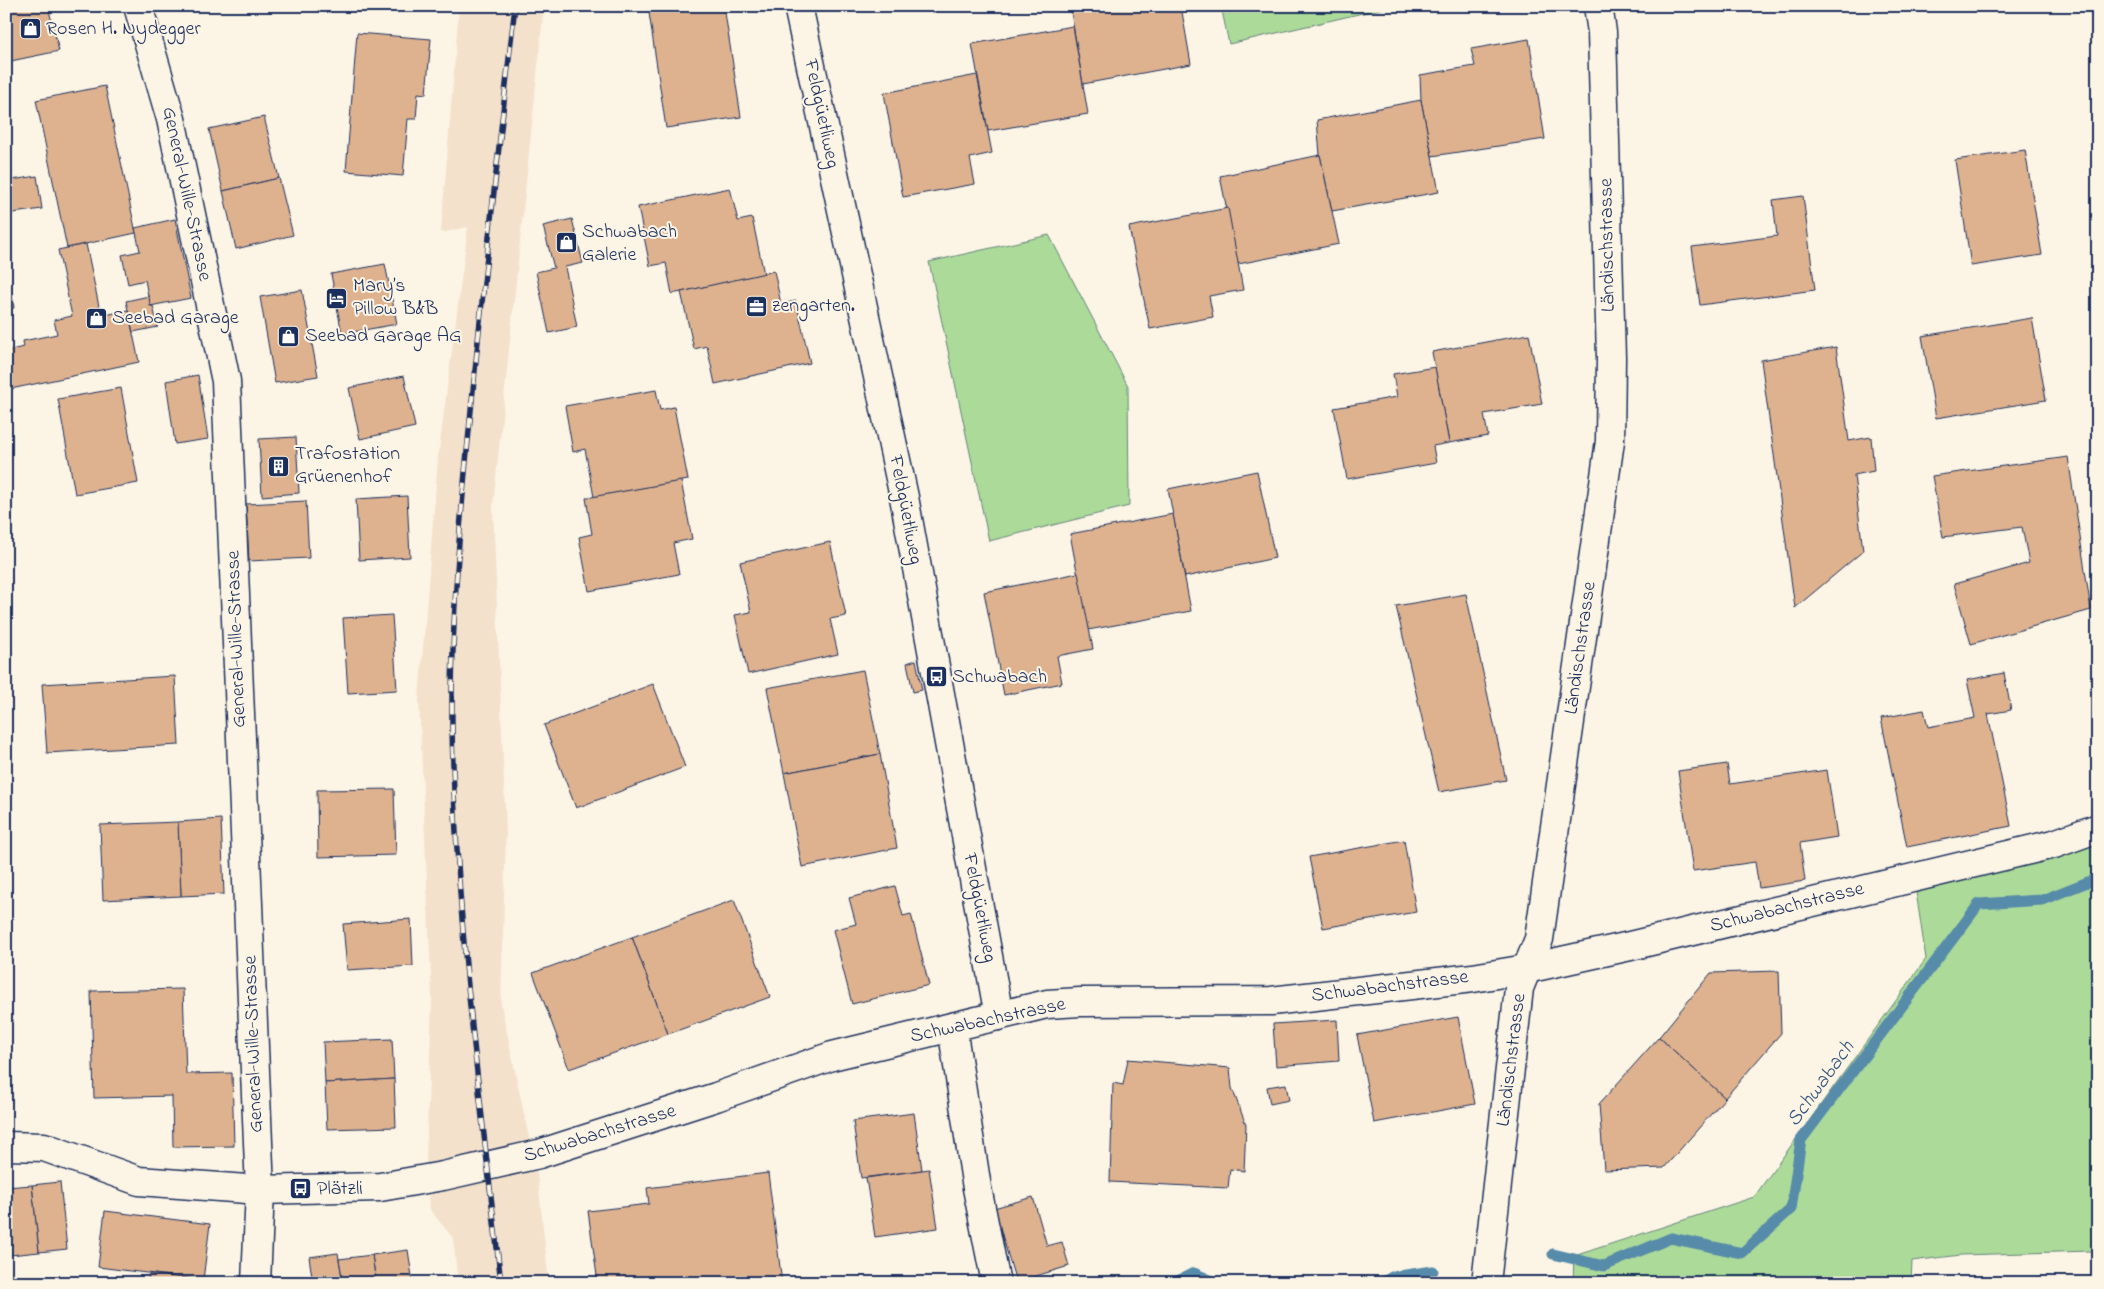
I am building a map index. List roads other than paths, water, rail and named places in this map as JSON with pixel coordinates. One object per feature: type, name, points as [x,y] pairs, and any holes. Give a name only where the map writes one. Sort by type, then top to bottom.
[{"type":"street","name":"General-Wille-Strasse","points":[[138,6],[170,119],[226,382],[260,1190],[256,1283]]},
{"type":"street","name":"Feldgüetliweg","points":[[798,6],[904,497],[999,1016]]},
{"type":"street","name":"Ländischstrasse","points":[[1486,1283],[1519,988],[1540,939],[1610,441],[1611,358],[1602,32],[1598,6]]},
{"type":"street","name":"Schwabachstrasse","points":[[6,1146],[44,1147],[138,1181],[260,1190],[380,1187],[443,1176],[538,1154],[716,1097],[832,1056],[1047,1004],[1080,1002],[1270,1001],[1473,978],[1526,969],[1630,946],[2054,844],[2098,828]]},
{"type":"street","points":[[952,1027],[977,1188],[996,1283]]},
{"type":"waterway","name":"Schwabach","points":[[1553,1254],[1604,1266],[1671,1238],[1742,1253],[1791,1209],[1801,1140],[1979,904],[2042,900],[2098,878]]},
{"type":"waterway","name":"Schwabach","points":[[1382,1283],[1392,1277],[1433,1271]]},
{"type":"waterway","name":"Schwabach","points":[[1174,1283],[1194,1273],[1217,1283]]},
{"type":"railway","points":[[501,1283],[463,934],[454,795],[452,681],[453,636],[466,459],[515,6]]},
{"type":"place","name":"Rosen H. Nydegger","points":[[30,29]]},
{"type":"place","name":"Schwabach Galerie","points":[[566,243]]},
{"type":"place","name":"Mary’s Pillow B&B","points":[[337,298]]},
{"type":"place","name":"zengarten.","points":[[756,306]]},
{"type":"place","name":"Seebad Garage","points":[[96,318]]},
{"type":"place","name":"Seebad Garage AG","points":[[289,336]]},
{"type":"place","name":"Trafostation Grüenenhof","points":[[279,466]]},
{"type":"place","name":"Schwabach","points":[[936,677]]},
{"type":"place","name":"Plätzli","points":[[301,1189]]}]
